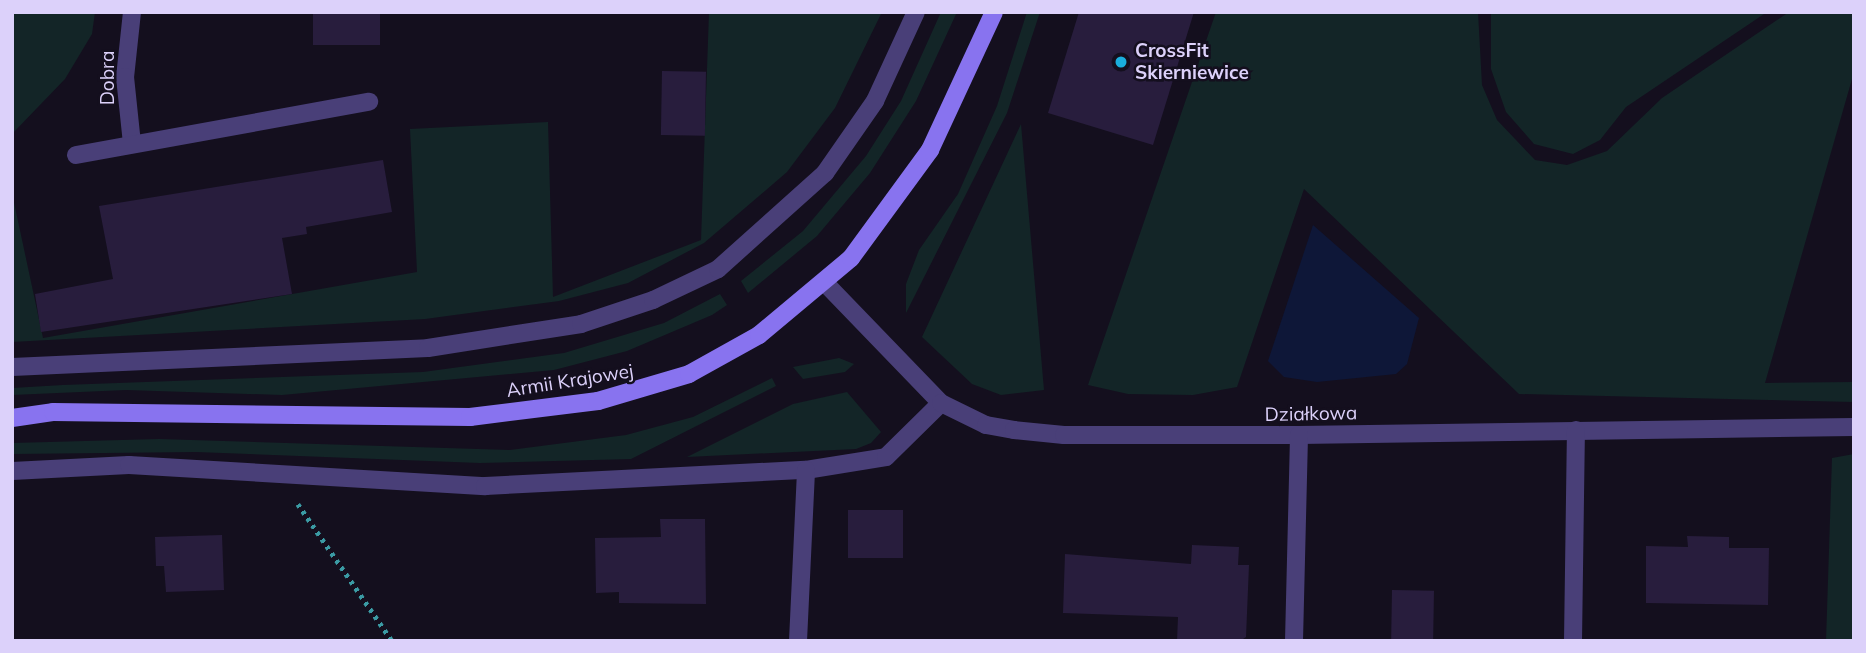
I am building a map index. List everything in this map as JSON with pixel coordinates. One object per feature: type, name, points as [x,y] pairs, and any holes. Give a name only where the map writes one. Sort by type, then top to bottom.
[{"type":"street","name":"Dobra","points":[[132,12],[125,77],[132,144]]},
{"type":"street","points":[[12,367],[428,348],[581,324],[653,300],[718,269],[825,173],[875,101],[916,12]]},
{"type":"street","name":"Armii Krajowej","points":[[12,418],[53,412],[470,417],[598,401],[666,383],[720,359],[826,284],[907,187],[994,12]]},
{"type":"street","points":[[76,155],[369,102]]},
{"type":"street","name":"Działkowa","points":[[826,284],[941,403],[986,425],[1064,435],[1299,435],[1854,427]]},
{"type":"street","points":[[12,471],[129,465],[485,486],[806,470],[886,457],[941,403]]},
{"type":"street","points":[[1573,641],[1576,430]]},
{"type":"street","points":[[1294,641],[1299,435]]},
{"type":"street","points":[[798,641],[806,470]]},
{"type":"path","points":[[282,476],[392,641]]},
{"type":"shaded area","points":[[12,12],[95,12],[92,34],[65,79],[12,134]]},
{"type":"shaded area","points":[[709,12],[882,12],[835,108],[787,172],[704,243],[628,283],[559,301],[425,319],[12,342],[12,193],[43,338],[417,272],[410,129],[548,122],[553,297],[701,240]]},
{"type":"shaded area","points":[[941,12],[957,12],[916,101],[870,173],[817,236],[748,293],[741,281],[803,231],[866,156],[901,101]]},
{"type":"shaded area","points":[[1027,12],[1040,12],[1007,113],[906,313],[906,284],[919,250],[958,194],[997,106]]},
{"type":"shaded area","points":[[1216,12],[1478,12],[1482,85],[1497,120],[1535,160],[1567,165],[1607,151],[1662,98],[1789,12],[1854,12],[1854,72],[1765,383],[1854,382],[1854,402],[1519,394],[1304,189],[1237,387],[1193,395],[1128,394],[1088,385]]},
{"type":"shaded area","points":[[1491,12],[1767,12],[1626,107],[1600,140],[1573,154],[1534,144],[1506,112],[1491,69]]},
{"type":"shaded area","points":[[1021,124],[1044,390],[1001,395],[972,384],[922,337]]},
{"type":"shaded area","points":[[720,294],[727,305],[712,315],[627,351],[554,370],[282,395],[126,390],[12,395],[12,388],[63,385],[423,372],[564,353],[664,323]]},
{"type":"shaded area","points":[[839,358],[854,364],[845,372],[803,379],[793,367]]},
{"type":"shaded area","points":[[772,378],[776,386],[631,459],[480,463],[196,452],[12,454],[12,443],[159,439],[510,450],[626,435],[693,417]]},
{"type":"shaded area","points":[[847,392],[881,432],[871,443],[856,449],[687,457],[793,404]]},
{"type":"shaded area","points":[[1854,454],[1854,641],[1826,641],[1832,458]]},
{"type":"water","points":[[1313,225],[1419,318],[1407,364],[1396,374],[1317,382],[1284,377],[1268,361]]},
{"type":"building","points":[[313,12],[380,12],[380,45],[313,45]]},
{"type":"building","name":"CrossFit Skierniewice","points":[[1079,12],[1194,12],[1153,145],[1048,113]]},
{"type":"building","points":[[662,71],[706,72],[705,136],[661,135]]},
{"type":"building","points":[[383,160],[392,212],[306,227],[307,234],[282,238],[292,294],[41,332],[35,294],[113,279],[99,206]]},
{"type":"building","points":[[848,510],[903,510],[903,558],[848,558]]},
{"type":"building","points":[[660,519],[705,519],[706,604],[619,603],[619,592],[596,593],[595,538],[661,537]]},
{"type":"building","points":[[222,535],[224,590],[166,592],[164,566],[156,566],[155,537]]},
{"type":"building","points":[[1687,536],[1729,537],[1729,548],[1769,548],[1768,605],[1646,603],[1646,546],[1688,547]]},
{"type":"building","points":[[1192,545],[1239,547],[1238,565],[1249,565],[1246,637],[1240,641],[1177,641],[1178,617],[1063,613],[1065,554],[1191,564]]},
{"type":"building","points":[[1392,590],[1434,591],[1433,641],[1391,641]]},
{"type":"place","name":"CrossFit Skierniewice","points":[[1121,62]]}]
